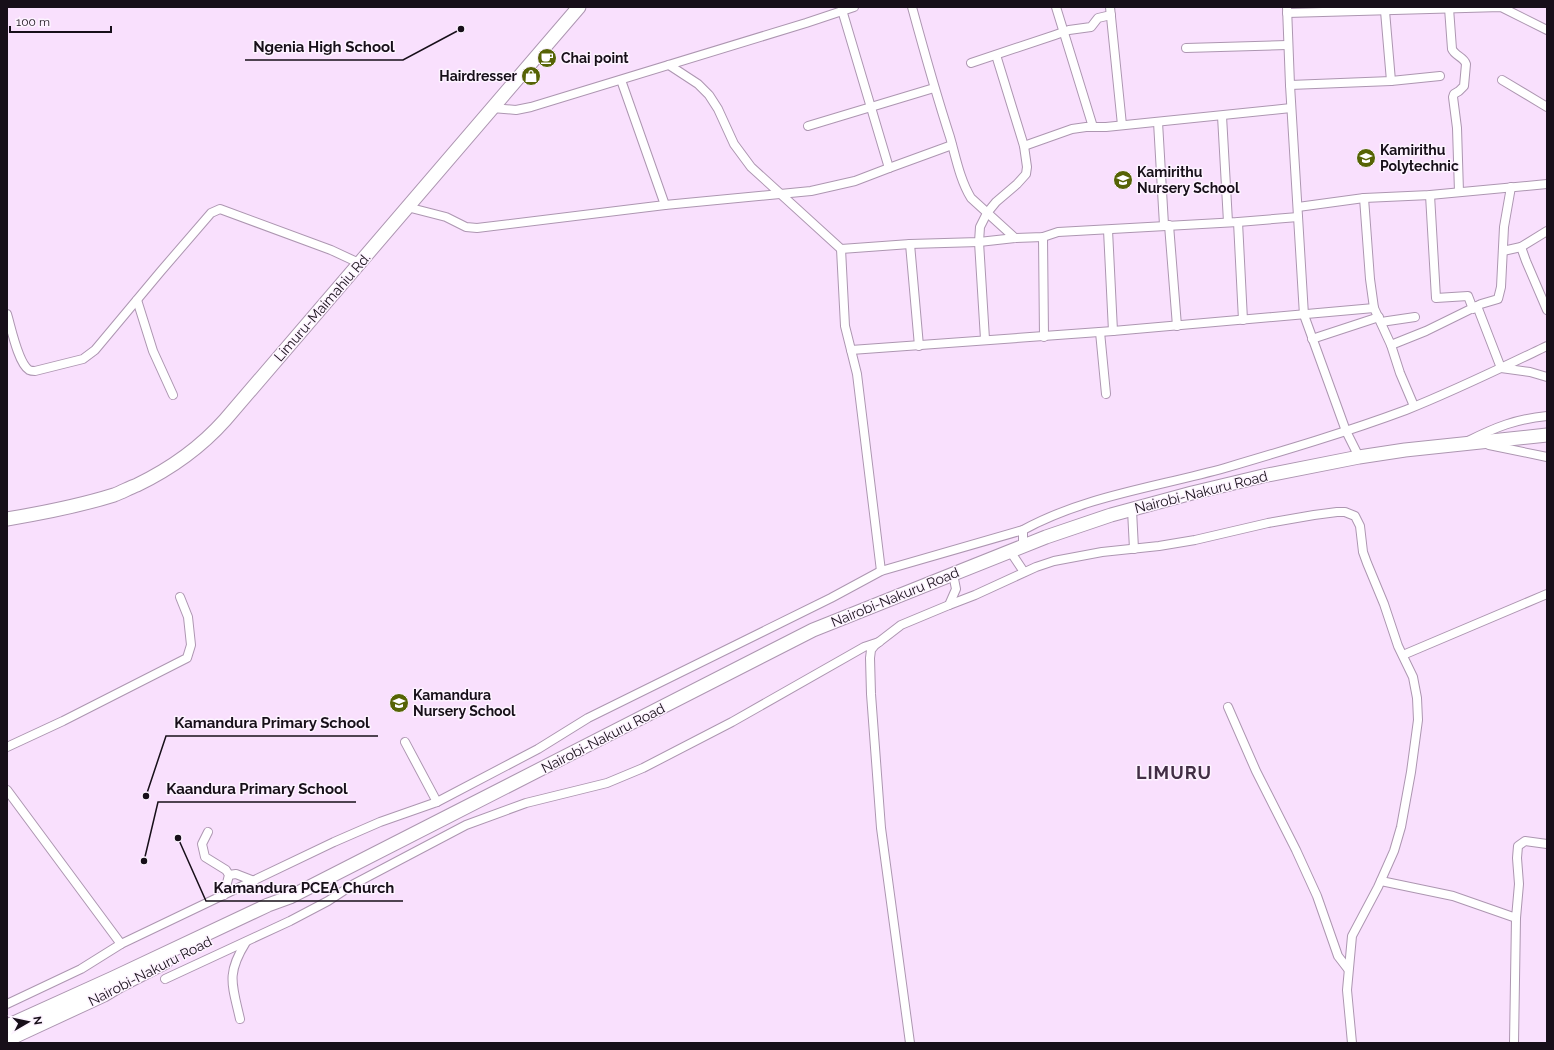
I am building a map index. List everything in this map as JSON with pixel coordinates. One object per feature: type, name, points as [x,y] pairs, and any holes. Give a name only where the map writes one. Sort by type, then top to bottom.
[{"type":"highway","name":"Limuru-Maimahiu Rd.","points":[[7,519],[73,507],[116,494],[159,474],[192,452],[219,427],[579,7]]},
{"type":"highway","name":"Nairobi-Nakuru Road","points":[[7,1026],[120,975],[268,904],[290,897],[813,630],[1054,534],[1192,493],[1263,476],[1359,457],[1469,442],[1547,435]]},
{"type":"highway","name":"Nairobi-Nakuru Road","points":[[7,1040],[104,995],[119,986],[272,911],[290,897]]},
{"type":"street","points":[[492,108],[516,110],[530,108],[854,7]]},
{"type":"street","points":[[912,7],[934,88],[968,192],[971,198],[1015,238]]},
{"type":"street","points":[[1056,7],[1094,127]]},
{"type":"street","points":[[1359,457],[1346,431],[1304,315],[1287,45],[1287,10],[1385,11],[1417,8],[1501,7],[1547,30]]},
{"type":"street","points":[[1450,8],[1452,49],[1455,54],[1465,60],[1466,64],[1464,86],[1454,94],[1453,97],[1457,128],[1458,192]]},
{"type":"street","points":[[842,10],[889,168]]},
{"type":"street","points":[[971,63],[1064,31],[1091,27],[1098,18],[1110,11],[1122,125]]},
{"type":"street","points":[[1385,11],[1391,81]]},
{"type":"street","points":[[1186,48],[1287,45]]},
{"type":"street","points":[[985,339],[979,242],[980,227],[987,213],[996,202],[1026,174],[1027,167],[1024,146],[996,55]]},
{"type":"street","points":[[669,65],[698,84],[708,95],[718,109],[740,153],[750,167],[840,249],[844,316],[847,336],[857,374],[881,571]]},
{"type":"street","points":[[1290,85],[1391,81],[1440,76]]},
{"type":"street","points":[[621,80],[665,206]]},
{"type":"street","points":[[1502,80],[1547,107]]},
{"type":"street","points":[[808,126],[934,88]]},
{"type":"street","points":[[1024,146],[1072,129],[1086,127],[1158,122],[1291,108]]},
{"type":"street","points":[[1222,116],[1228,222]]},
{"type":"street","points":[[1158,122],[1177,326]]},
{"type":"street","points":[[407,207],[446,217],[466,227],[478,228],[665,206],[782,195],[843,185],[952,145]]},
{"type":"street","points":[[1298,206],[1364,198],[1430,195],[1547,184]]},
{"type":"street","points":[[1391,345],[1498,299],[1501,287],[1504,227],[1511,187]]},
{"type":"street","points":[[1430,195],[1436,298],[1468,296],[1475,308],[1501,368]]},
{"type":"street","points":[[1364,198],[1370,279],[1374,308],[1391,345],[1400,374],[1414,406]]},
{"type":"street","points":[[7,314],[23,362],[29,370],[36,371],[82,360],[109,335],[187,240],[215,210],[220,209],[342,255],[359,263]]},
{"type":"street","points":[[840,249],[910,244],[979,242],[1015,238],[1044,237],[1058,232],[1238,222],[1298,217]]},
{"type":"street","points":[[1238,222],[1243,320]]},
{"type":"street","points":[[1108,230],[1113,331]]},
{"type":"street","points":[[1503,251],[1521,247],[1547,232]]},
{"type":"street","points":[[1044,237],[1044,336]]},
{"type":"street","points":[[910,244],[919,346]]},
{"type":"street","points":[[1521,247],[1547,310]]},
{"type":"street","points":[[137,300],[153,351],[173,395]]},
{"type":"street","points":[[851,350],[1177,326],[1374,308]]},
{"type":"street","points":[[1312,339],[1380,319],[1415,317]]},
{"type":"street","points":[[1100,332],[1106,394]]},
{"type":"street","points":[[7,1004],[81,969],[121,944],[224,895],[374,825],[437,802],[538,749],[588,718],[832,598],[881,571],[1023,530],[1051,517],[1086,504],[1137,489],[1223,468],[1346,431],[1414,406],[1547,346]]},
{"type":"street","points":[[1501,368],[1530,372],[1547,377]]},
{"type":"street","points":[[1469,442],[1496,427],[1532,418],[1547,416]]},
{"type":"street","points":[[1469,442],[1547,457]]},
{"type":"street","points":[[1132,510],[1134,548]]},
{"type":"street","points":[[910,1043],[881,828],[871,694],[871,650],[901,625],[975,595],[1024,572],[1054,561],[1102,552],[1159,546],[1195,540],[1268,523],[1337,512],[1350,514],[1355,516],[1358,520],[1363,552],[1384,604],[1396,642],[1411,671],[1414,681],[1418,720],[1412,772],[1401,827],[1394,851],[1381,882],[1352,936],[1347,990],[1352,1043]]},
{"type":"street","points":[[1023,530],[1023,546]]},
{"type":"street","points":[[1010,551],[1024,572]]},
{"type":"street","points":[[949,605],[956,589],[953,574]]},
{"type":"street","points":[[1403,655],[1547,594]]},
{"type":"street","points":[[7,748],[187,658],[191,644],[188,617],[180,597]]},
{"type":"street","points":[[165,979],[247,942],[328,901],[354,884],[466,825],[526,803],[607,783],[643,768],[732,722],[864,647],[879,642]]},
{"type":"street","points":[[1228,708],[1256,771],[1296,850],[1317,896],[1338,956],[1348,969]]},
{"type":"street","points":[[405,742],[437,802]]},
{"type":"street","points":[[7,790],[121,944]]},
{"type":"street","points":[[458,812],[466,825]]},
{"type":"street","points":[[208,832],[202,844],[205,857],[214,864],[222,867],[229,875]]},
{"type":"street","points":[[1514,1043],[1516,918],[1519,884],[1517,858],[1518,846],[1525,841],[1547,844]]},
{"type":"street","points":[[229,875],[236,874],[254,881]]},
{"type":"street","points":[[224,895],[229,875]]},
{"type":"street","points":[[1381,882],[1453,896],[1516,918]]},
{"type":"street","points":[[240,1019],[232,976],[236,960],[247,942]]},
{"type":"place","name":"Ngenia High School","points":[[461,29]]},
{"type":"place","name":"Chai point","points":[[547,58]]},
{"type":"place","name":"Hairdresser","points":[[531,76]]},
{"type":"place","name":"Kamirithu Polytechnic","points":[[1366,158]]},
{"type":"place","name":"Kamirithu Nursery School","points":[[1123,180]]},
{"type":"place","name":"Kamandura Nursery School","points":[[399,703]]},
{"type":"place","name":"Kamandura Primary School","points":[[146,796]]},
{"type":"place","name":"Kamandura PCEA Church","points":[[178,838]]},
{"type":"place","name":"Kaandura Primary School","points":[[144,861]]},
{"type":"district","name":"LIMURU","points":[[1174,772]]}]
